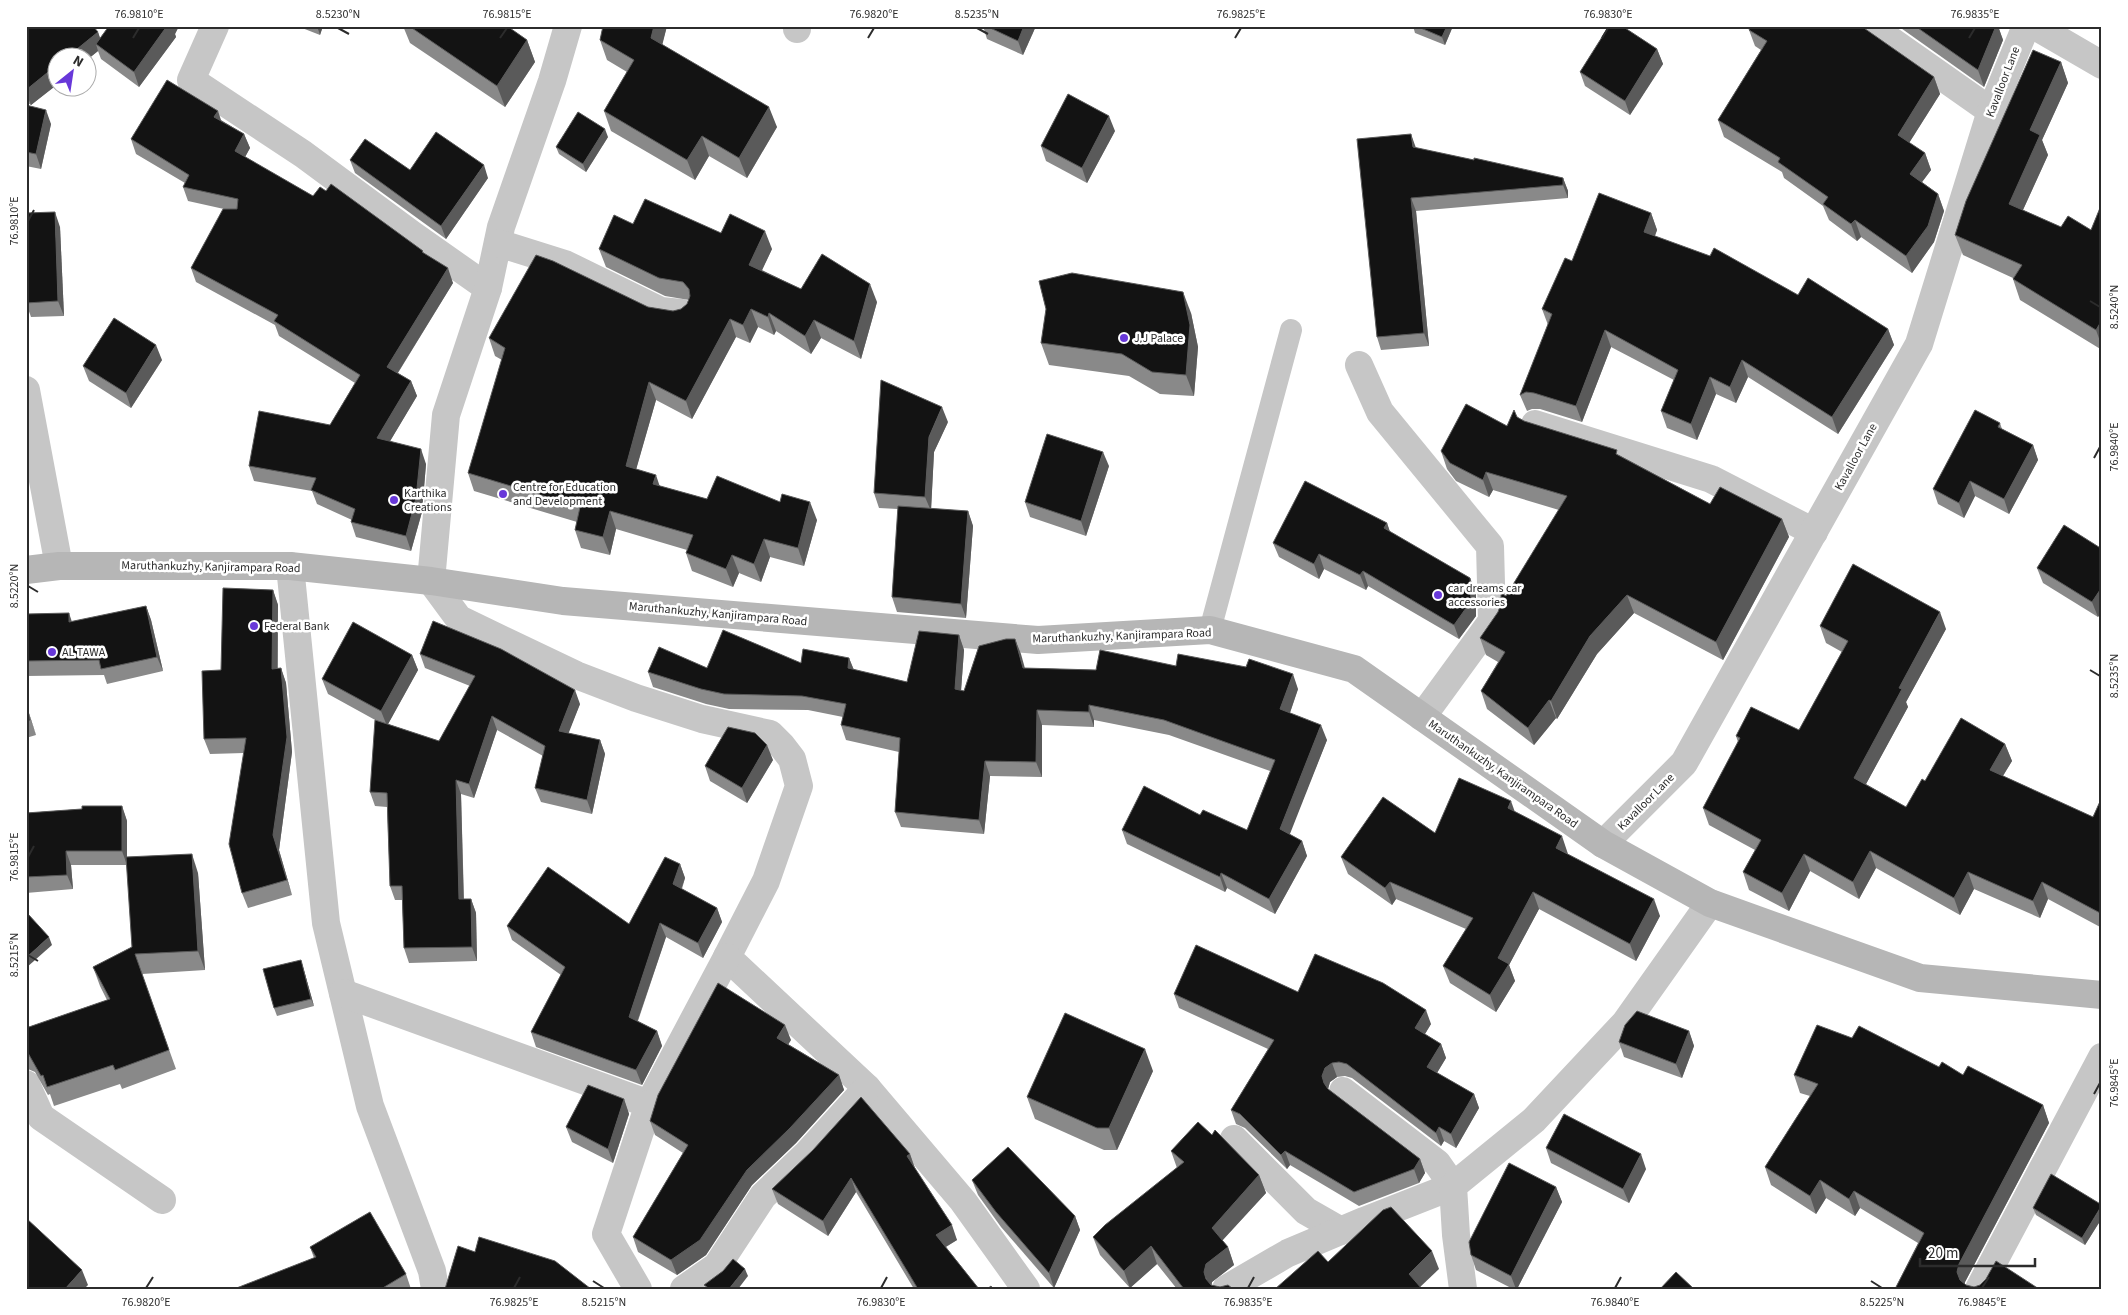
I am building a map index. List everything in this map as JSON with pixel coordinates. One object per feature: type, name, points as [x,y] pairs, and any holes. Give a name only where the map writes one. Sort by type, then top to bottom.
[{"type":"main road","name":"Maruthankuzhy, Kanjirampara Road","points":[[26,570],[59,566],[290,566],[431,581],[563,602],[1038,640],[1210,630],[1354,669],[1603,844],[1710,903],[1920,978],[2102,995]]},
{"type":"street","points":[[214,26],[191,80],[303,154],[488,288]]},
{"type":"street","points":[[568,26],[552,81],[501,227],[488,288],[446,415],[431,581],[459,619],[576,675],[636,698],[693,716],[770,734],[792,759],[799,786],[766,882],[649,1104],[606,1234],[638,1289]]},
{"type":"street","points":[[1870,26],[1991,111]]},
{"type":"street","points":[[2023,29],[2102,65]]},
{"type":"street","name":"Kavalloor Lane","points":[[1603,844],[1684,763],[1919,344],[1991,111],[2023,29]]},
{"type":"street","points":[[498,243],[565,264],[661,312],[681,313]]},
{"type":"street","points":[[1359,365],[1380,412],[1490,546],[1492,621],[1422,717]]},
{"type":"street","points":[[26,390],[59,566]]},
{"type":"street","points":[[1535,424],[1711,479],[1814,532]]},
{"type":"street","points":[[290,566],[326,923],[370,1106],[432,1271],[435,1289]]},
{"type":"street","points":[[1226,1289],[1288,1253],[1453,1186],[1534,1120],[1624,1023],[1710,903]]},
{"type":"street","points":[[727,957],[867,1088],[963,1201],[1026,1289]]},
{"type":"street","points":[[343,993],[649,1104]]},
{"type":"street","points":[[1979,1289],[2102,1058]]},
{"type":"street","points":[[26,1084],[41,1117],[162,1200]]},
{"type":"street","points":[[684,1289],[717,1266],[763,1196],[807,1154],[867,1088]]},
{"type":"street","points":[[1342,1091],[1437,1163],[1453,1186],[1456,1234],[1464,1289]]},
{"type":"street","points":[[1234,1139],[1306,1211],[1341,1231]]},
{"type":"lane","points":[[1210,630],[1291,330]]},
{"type":"building","points":[[26,26],[93,26],[98,32],[78,48],[48,48],[48,72],[26,90]]},
{"type":"building","points":[[109,26],[167,26],[134,72],[96,44]]},
{"type":"building","points":[[409,26],[507,26],[527,40],[497,86]]},
{"type":"building","points":[[603,26],[654,26],[651,38],[769,107],[739,158],[702,136],[687,160],[604,111],[634,60],[600,40]]},
{"type":"building","points":[[986,26],[1024,26],[1018,41]]},
{"type":"building","points":[[1416,26],[1447,26],[1442,37]]},
{"type":"building","points":[[1609,26],[1622,26],[1657,49],[1625,101],[1580,72]]},
{"type":"building","points":[[1751,26],[1861,26],[1934,77],[1898,135],[1925,153],[1910,174],[1938,194],[1928,226],[1906,256],[1855,220],[1851,224],[1823,204],[1828,197],[1778,162],[1780,158],[1718,120],[1767,41],[1749,30]]},
{"type":"building","points":[[1915,26],[1996,26],[1978,70]]},
{"type":"building","points":[[2033,50],[2061,62],[2030,130],[2040,135],[2009,204],[2061,227],[2068,216],[2091,230],[2102,203],[2102,320],[2096,330],[2013,279],[2022,265],[1955,235],[1966,201]]},
{"type":"building","points":[[167,80],[218,111],[214,117],[244,134],[235,151],[313,196],[320,187],[326,191],[331,184],[422,252],[448,268],[387,367],[411,381],[377,438],[421,449],[416,498],[406,536],[351,522],[355,509],[311,490],[316,478],[249,466],[259,411],[330,425],[360,375],[274,321],[278,315],[191,268],[223,209],[237,209],[238,199],[183,187],[189,175],[131,139]]},
{"type":"building","points":[[1068,94],[1109,116],[1082,168],[1041,146]]},
{"type":"building","points":[[26,105],[46,110],[36,154],[26,152]]},
{"type":"building","points":[[578,112],[605,129],[583,164],[556,147]]},
{"type":"building","points":[[436,132],[484,165],[441,226],[350,160],[365,139],[410,170]]},
{"type":"building","points":[[1411,134],[1413,147],[1474,160],[1474,158],[1563,178],[1563,185],[1411,198],[1424,333],[1377,337],[1357,139]]},
{"type":"building","points":[[1599,193],[1651,213],[1644,232],[1710,256],[1714,248],[1798,295],[1808,278],[1888,329],[1832,417],[1742,360],[1730,387],[1710,377],[1691,424],[1661,411],[1678,370],[1605,330],[1576,406],[1534,393],[1526,392],[1520,395],[1552,314],[1542,309],[1565,258],[1572,261]]},
{"type":"building","points":[[645,199],[721,233],[730,214],[765,231],[749,265],[801,289],[822,254],[870,284],[854,341],[814,320],[805,336],[769,313],[768,317],[751,309],[743,325],[730,319],[686,401],[649,382],[626,466],[656,475],[653,484],[707,499],[717,476],[780,502],[782,494],[810,502],[798,548],[764,539],[754,564],[732,555],[726,569],[686,553],[693,535],[610,511],[603,537],[575,530],[580,507],[468,473],[505,348],[489,338],[536,255],[553,261],[648,307],[673,311],[681,309],[687,304],[690,296],[689,289],[683,282],[659,278],[599,249],[614,215],[633,224]]},
{"type":"building","points":[[55,212],[58,301],[26,303],[26,213]]},
{"type":"building","name":"J.J Palace","points":[[1072,273],[1183,292],[1190,325],[1186,375],[1152,372],[1122,354],[1041,343],[1046,309],[1039,281]]},
{"type":"building","points":[[114,318],[156,345],[126,393],[83,366]]},
{"type":"building","points":[[881,380],[942,407],[929,437],[925,497],[874,493]]},
{"type":"building","points":[[1466,404],[1507,426],[1514,410],[1517,417],[1524,421],[1617,450],[1616,454],[1710,504],[1720,487],[1782,519],[1716,642],[1627,595],[1590,636],[1551,701],[1549,700],[1528,728],[1481,691],[1505,652],[1480,638],[1498,612],[1501,603],[1501,593],[1506,596],[1567,496],[1486,472],[1483,480],[1450,463],[1441,451]]},
{"type":"building","points":[[1975,410],[2000,423],[1998,427],[2033,445],[2004,499],[1970,481],[1959,503],[1933,489]]},
{"type":"building","points":[[1047,434],[1103,452],[1081,521],[1025,502]]},
{"type":"building","points":[[1305,481],[1387,523],[1384,528],[1470,578],[1471,601],[1454,625],[1363,571],[1360,575],[1319,554],[1314,564],[1273,543]]},
{"type":"building","points":[[898,506],[968,511],[961,604],[892,597]]},
{"type":"building","points":[[2064,525],[2102,549],[2102,587],[2092,602],[2037,568]]},
{"type":"building","points":[[1853,564],[1940,612],[1899,688],[1902,689],[1854,778],[1906,807],[1922,779],[1925,781],[1961,718],[2005,744],[1990,770],[2093,817],[2102,797],[2102,914],[2042,882],[2033,901],[1968,872],[1954,898],[1870,851],[1853,882],[1804,854],[1782,893],[1743,872],[1761,840],[1703,808],[1740,738],[1736,736],[1751,707],[1799,730],[1848,641],[1820,626]]},
{"type":"building","points":[[223,588],[273,590],[272,669],[281,668],[287,737],[273,835],[287,880],[242,893],[229,844],[246,738],[204,739],[202,671],[221,670]]},
{"type":"building","points":[[146,606],[157,657],[101,669],[99,660],[26,661],[26,614],[69,613],[69,622]]},
{"type":"building","points":[[433,621],[501,649],[575,690],[559,731],[600,740],[587,800],[535,788],[545,746],[492,716],[469,784],[456,780],[459,899],[471,899],[472,947],[404,948],[402,886],[390,886],[387,793],[370,792],[375,720],[439,741],[475,676],[420,654]]},
{"type":"building","points":[[353,622],[412,655],[381,711],[322,679]]},
{"type":"building","points":[[723,630],[801,663],[803,649],[849,658],[848,668],[907,682],[919,631],[959,635],[955,689],[964,691],[979,646],[1006,639],[1015,639],[1023,668],[1096,670],[1100,650],[1176,666],[1178,654],[1246,667],[1249,659],[1293,674],[1280,709],[1321,725],[1280,829],[1302,841],[1269,899],[1221,873],[1220,877],[1122,830],[1144,786],[1200,815],[1203,810],[1247,830],[1275,760],[1164,720],[1089,705],[1089,712],[1037,710],[1036,762],[985,761],[979,820],[895,812],[900,738],[841,725],[846,704],[802,696],[724,694],[701,689],[648,672],[659,647],[707,668]]},
{"type":"building","points":[[26,706],[30,720],[26,721]]},
{"type":"building","points":[[728,727],[755,733],[767,745],[742,788],[705,766]]},
{"type":"building","points":[[1459,778],[1511,801],[1508,808],[1562,836],[1556,848],[1654,899],[1630,944],[1533,892],[1498,958],[1509,964],[1490,995],[1443,966],[1473,918],[1390,882],[1385,888],[1341,857],[1383,797],[1435,833]]},
{"type":"building","points":[[82,806],[122,806],[122,851],[66,851],[67,875],[26,877],[26,813],[82,809]]},
{"type":"building","points":[[192,854],[198,951],[135,954],[169,1050],[115,1070],[113,1065],[47,1087],[43,1075],[41,1076],[26,1052],[26,1028],[110,999],[93,967],[132,947],[126,857]]},
{"type":"building","points":[[665,857],[680,864],[673,884],[717,908],[698,943],[660,923],[629,1017],[657,1031],[636,1070],[531,1032],[565,967],[507,926],[548,867],[629,924]]},
{"type":"building","points":[[28,914],[49,937],[26,958],[26,916]]},
{"type":"building","points":[[1196,945],[1298,992],[1315,954],[1383,983],[1426,1010],[1415,1028],[1441,1044],[1427,1067],[1474,1094],[1451,1134],[1439,1127],[1436,1133],[1347,1064],[1339,1062],[1332,1063],[1325,1068],[1322,1076],[1328,1089],[1420,1159],[1414,1169],[1354,1192],[1285,1151],[1281,1155],[1240,1114],[1231,1110],[1274,1040],[1174,994]]},
{"type":"building","points":[[301,960],[311,999],[274,1008],[263,969]]},
{"type":"building","points":[[718,983],[785,1025],[777,1038],[839,1075],[790,1128],[747,1170],[700,1240],[671,1260],[633,1237],[688,1145],[650,1121],[658,1095]]},
{"type":"building","points":[[1637,1011],[1689,1031],[1676,1064],[1619,1042],[1625,1025]]},
{"type":"building","points":[[1065,1013],[1145,1049],[1109,1128],[1097,1128],[1027,1097]]},
{"type":"building","points":[[1817,1025],[1852,1038],[1859,1026],[1939,1067],[1942,1062],[1963,1075],[1968,1066],[2043,1105],[1959,1264],[1957,1272],[1960,1280],[1966,1285],[1974,1287],[1980,1285],[1986,1279],[1996,1261],[2039,1289],[1895,1289],[1924,1233],[1854,1191],[1849,1199],[1820,1180],[1810,1196],[1765,1167],[1818,1084],[1794,1075]]},
{"type":"building","points":[[588,1085],[624,1099],[608,1149],[566,1127]]},
{"type":"building","points":[[861,1097],[910,1154],[907,1156],[952,1225],[936,1235],[979,1289],[918,1289],[851,1178],[823,1221],[772,1189],[813,1150]]},
{"type":"building","points":[[1564,1114],[1641,1154],[1623,1189],[1546,1148]]},
{"type":"building","points":[[1198,1122],[1212,1135],[1215,1130],[1259,1175],[1212,1228],[1228,1247],[1206,1264],[1204,1272],[1206,1279],[1211,1285],[1220,1287],[1228,1285],[1233,1289],[1184,1289],[1151,1246],[1124,1271],[1093,1237],[1105,1225],[1184,1162],[1171,1151]]},
{"type":"building","points":[[1008,1147],[1075,1216],[1049,1273],[996,1212],[972,1180]]},
{"type":"building","points":[[1509,1163],[1556,1187],[1511,1276],[1471,1255],[1469,1242]]},
{"type":"building","points":[[2051,1174],[2102,1205],[2082,1238],[2033,1208]]},
{"type":"building","points":[[1391,1207],[1432,1251],[1409,1274],[1422,1289],[1275,1289],[1318,1251],[1328,1262],[1383,1210]]},
{"type":"building","points":[[370,1212],[406,1274],[381,1289],[234,1289],[316,1257],[310,1247]]},
{"type":"building","points":[[26,1218],[82,1270],[65,1289],[26,1289]]},
{"type":"building","points":[[479,1237],[555,1261],[591,1289],[445,1289],[458,1246],[475,1252]]},
{"type":"building","points":[[733,1259],[745,1269],[729,1289],[710,1289],[704,1285],[723,1271]]},
{"type":"building","points":[[1676,1272],[1694,1289],[1660,1289]]},
{"type":"place","name":"J.J Palace","points":[[1124,338]]},
{"type":"place","name":"Centre for Education and Development","points":[[503,494]]},
{"type":"place","name":"Karthika Creations","points":[[394,500]]},
{"type":"place","name":"car dreams car accessories","points":[[1438,595]]},
{"type":"place","name":"Federal Bank","points":[[254,626]]},
{"type":"place","name":"AL TAWA","points":[[52,652]]}]
